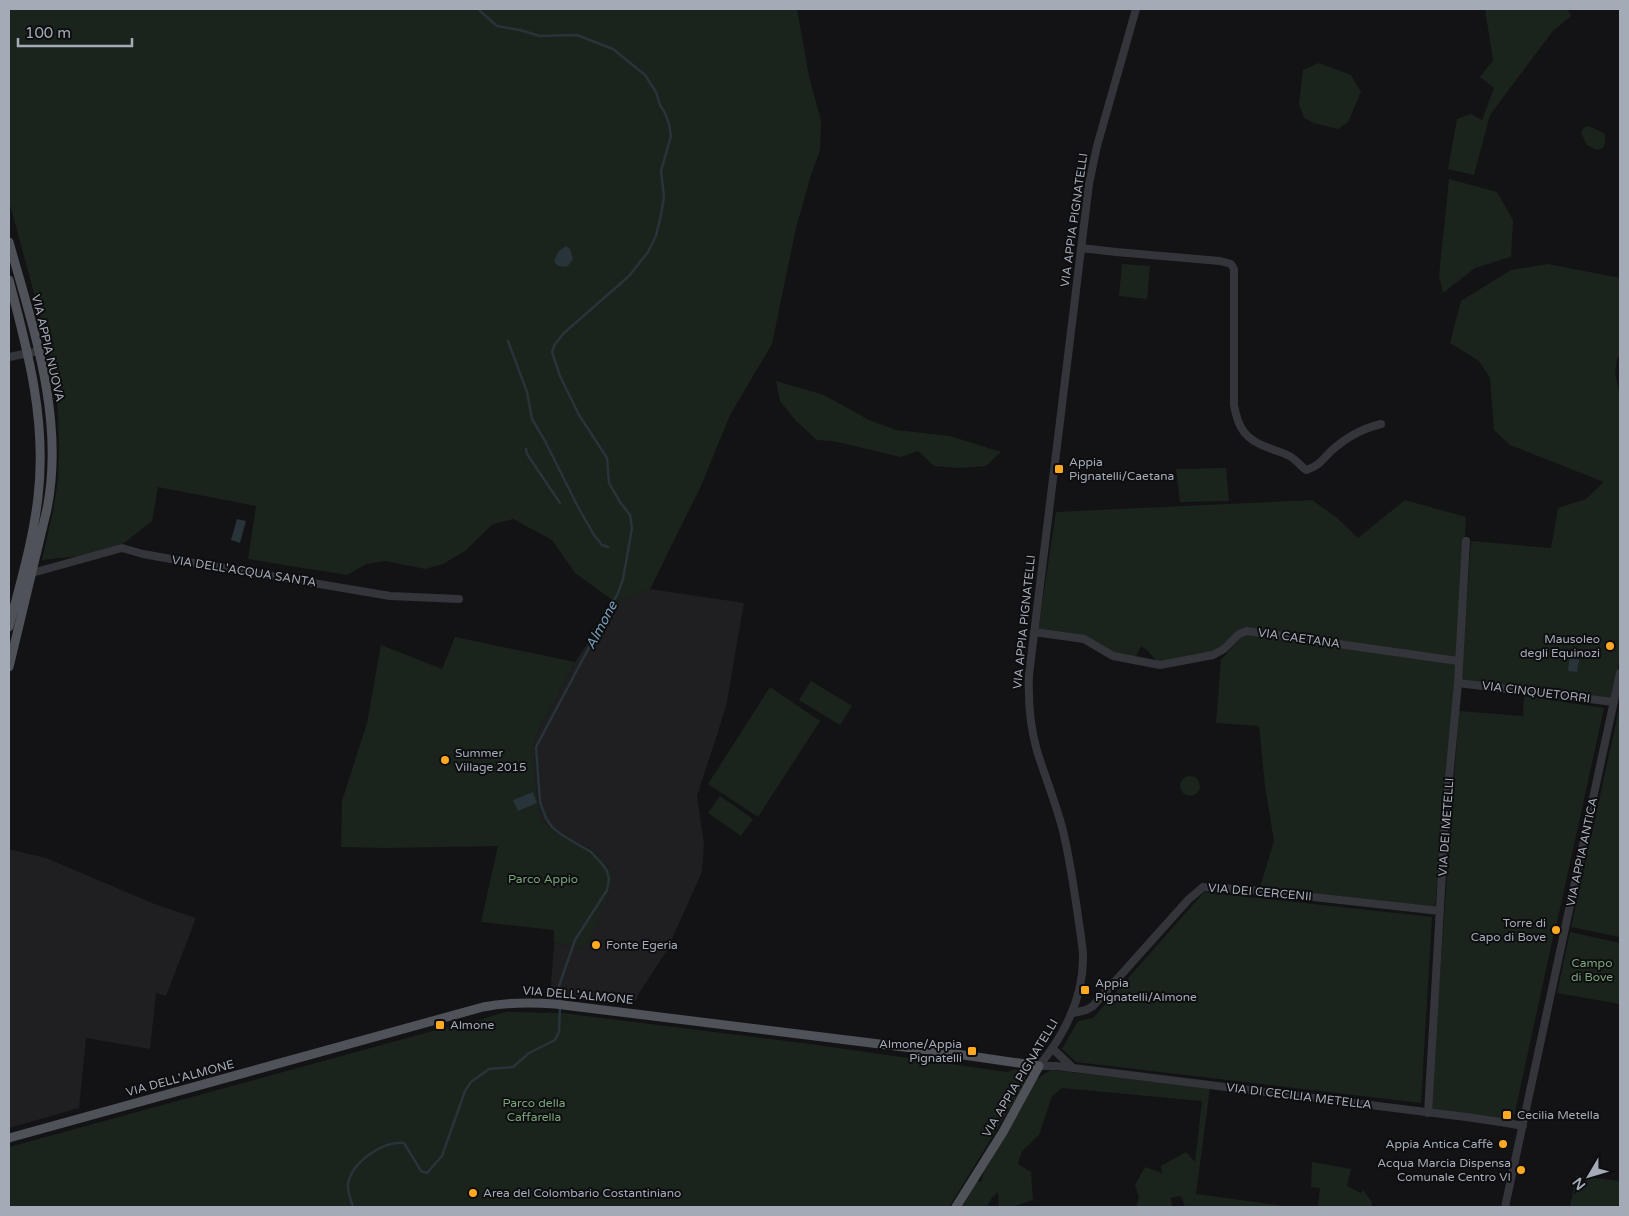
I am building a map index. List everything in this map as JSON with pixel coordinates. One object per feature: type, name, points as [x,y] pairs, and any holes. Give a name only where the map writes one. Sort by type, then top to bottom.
[{"type":"main road","name":"VIA APPIA NUOVA","points":[[9,242],[39,351],[50,412],[53,446],[53,469],[48,503],[9,667]]},
{"type":"main road","name":"VIA APPIA NUOVA","points":[[9,280],[28,353],[38,407],[40,455],[40,478],[32,534],[9,627]]},
{"type":"main road","name":"VIA DELL'ALMONE","points":[[9,1138],[502,1003],[524,1002],[568,1005],[936,1051],[1039,1066]]},
{"type":"main road","name":"VIA APPIA PIGNATELLI","points":[[956,1207],[1003,1132],[1039,1066]]},
{"type":"street","name":"VIA APPIA PIGNATELLI","points":[[1039,1066],[1053,1049],[1073,1013],[1082,976],[1082,947],[1075,893],[1062,827],[1037,749],[1031,718],[1029,692],[1034,632],[1089,184],[1136,9]]},
{"type":"street","points":[[1082,248],[1220,261],[1231,264],[1234,269],[1234,405],[1239,426],[1248,438],[1292,458],[1306,470],[1314,468],[1332,450],[1353,434],[1368,427],[1381,424]]},
{"type":"street","points":[[9,357],[39,351]]},
{"type":"street","name":"VIA DEI METELLI","points":[[1428,1112],[1445,821],[1458,683],[1466,541]]},
{"type":"street","name":"VIA DELL'ACQUA SANTA","points":[[32,573],[122,548],[152,556],[390,596],[459,599]]},
{"type":"street","name":"VIA CAETANA","points":[[1034,632],[1084,639],[1110,655],[1156,665],[1213,655],[1222,651],[1239,634],[1247,631],[1458,661]]},
{"type":"street","name":"VIA APPIA ANTICA","points":[[1505,1207],[1617,697],[1620,673]]},
{"type":"street","name":"VIA CINQUETORRI","points":[[1458,683],[1617,697]]},
{"type":"street","name":"VIA DEI CERCENII","points":[[1073,1013],[1093,1006],[1188,900],[1203,887],[1250,890],[1440,911]]},
{"type":"street","points":[[1053,1049],[1074,1068]]},
{"type":"street","name":"VIA DI CECILIA METELLA","points":[[1039,1066],[1074,1068],[1493,1120],[1522,1126]]},
{"type":"shaded area","points":[[566,246],[570,249],[573,259],[568,266],[564,267],[556,264],[554,261],[558,252]]},
{"type":"shaded area","points":[[237,519],[246,521],[240,543],[231,540]]},
{"type":"shaded area","points":[[650,589],[744,603],[726,707],[697,796],[704,844],[702,872],[666,952],[639,993],[636,1001],[550,999],[554,943],[585,948],[611,884],[611,870],[594,851],[551,829],[540,817],[535,779],[534,740],[575,662],[615,602]]},
{"type":"shaded area","points":[[1570,653],[1580,654],[1577,672],[1568,671]]},
{"type":"shaded area","points":[[533,792],[537,803],[518,811],[513,800]]},
{"type":"shaded area","points":[[9,849],[46,858],[157,905],[196,918],[166,996],[156,993],[150,1049],[86,1038],[79,1108],[9,1128]]},
{"type":"green space","points":[[9,9],[797,9],[809,76],[821,121],[820,150],[796,228],[772,344],[730,415],[701,486],[650,589],[615,602],[575,573],[552,540],[513,519],[493,524],[465,551],[443,564],[425,569],[385,561],[366,564],[347,575],[248,559],[256,506],[158,487],[152,521],[124,543],[96,554],[42,560],[58,480],[58,412],[49,348],[9,201]]},
{"type":"green space","points":[[1485,9],[1567,9],[1571,16],[1552,32],[1490,115],[1474,175],[1448,169],[1457,119],[1471,114],[1482,120],[1494,88],[1480,77],[1493,60]]},
{"type":"green space","points":[[1319,63],[1351,75],[1361,92],[1348,122],[1338,129],[1314,123],[1304,118],[1299,104],[1303,70]]},
{"type":"green space","points":[[1589,126],[1605,134],[1603,148],[1597,150],[1587,145],[1581,133],[1583,128]]},
{"type":"green space","points":[[1449,179],[1497,192],[1513,220],[1511,258],[1475,268],[1443,293],[1439,276]]},
{"type":"green space","points":[[1122,264],[1150,266],[1147,299],[1119,296]]},
{"type":"green space","points":[[1548,264],[1620,278],[1620,358],[1617,358],[1615,372],[1620,397],[1620,658],[1611,698],[1461,680],[1471,541],[1551,548],[1558,508],[1586,499],[1604,482],[1510,445],[1494,430],[1490,378],[1479,361],[1450,343],[1461,301],[1511,270]]},
{"type":"green space","points":[[776,381],[824,395],[869,420],[896,430],[950,436],[1001,452],[986,466],[959,468],[934,466],[918,451],[901,457],[833,441],[817,440],[796,421],[780,401]]},
{"type":"green space","points":[[1226,468],[1229,501],[1180,502],[1176,469]]},
{"type":"green space","points":[[1312,500],[1336,517],[1358,538],[1405,500],[1466,517],[1458,661],[1435,907],[1260,887],[1274,841],[1265,786],[1259,726],[1216,723],[1221,660],[1245,633],[1226,647],[1204,657],[1160,665],[1141,646],[1135,658],[1107,652],[1090,639],[1038,631],[1056,512]]},
{"type":"green space","name":"Summer Village 2015","points":[[455,637],[575,662],[534,740],[535,779],[540,817],[551,829],[594,851],[611,870],[611,884],[598,921],[585,948],[554,943],[554,930],[481,922],[498,846],[341,847],[342,801],[367,723],[381,645],[442,669]]},
{"type":"green space","points":[[811,681],[852,706],[840,725],[799,700]]},
{"type":"green space","points":[[770,687],[820,721],[758,817],[708,784]]},
{"type":"green space","points":[[1524,696],[1604,708],[1556,927],[1553,927],[1552,932],[1554,933],[1513,1121],[1430,1110],[1459,711],[1523,716]]},
{"type":"green space","points":[[1620,705],[1620,937],[1571,927]]},
{"type":"green space","points":[[1190,776],[1197,779],[1200,786],[1197,793],[1190,796],[1183,793],[1180,786],[1183,779]]},
{"type":"green space","points":[[720,796],[753,819],[741,836],[708,813]]},
{"type":"green space","points":[[1204,892],[1432,917],[1421,1103],[1076,1062],[1062,1049],[1078,1021],[1093,1018]]},
{"type":"green space","name":"Campo di Bove","points":[[1570,932],[1620,943],[1620,1004],[1557,993]]},
{"type":"green space","name":"Parco della Caffarella","points":[[505,1012],[562,1013],[810,1044],[1007,1072],[1015,1069],[1024,1072],[1026,1082],[949,1207],[9,1207],[9,1147],[462,1023],[464,1027],[470,1027],[473,1022]]},
{"type":"green space","points":[[1051,1070],[1210,1088],[1196,1194],[1285,1206],[1308,1207],[1185,1207],[1181,1196],[1171,1198],[1172,1207],[1136,1207],[1139,1197],[1135,1185],[1145,1167],[1162,1173],[1161,1166],[1186,1152],[1195,1162],[1202,1101],[1062,1088],[1052,1096],[1039,1135],[1022,1151],[1018,1164],[1031,1172],[1033,1200],[1012,1207],[999,1207],[998,1192],[991,1199],[987,1207],[962,1207],[977,1181],[981,1182],[984,1172],[1035,1080]]},
{"type":"green space","points":[[1312,1162],[1351,1169],[1347,1186],[1361,1193],[1363,1190],[1372,1202],[1372,1207],[1318,1207],[1320,1188],[1311,1187]]},
{"type":"green space","points":[[1576,1176],[1620,1181],[1620,1207],[1570,1207]]},
{"type":"waterway","name":"Almone","points":[[479,9],[497,26],[540,36],[577,35],[613,49],[645,75],[656,92],[665,113],[671,136],[661,171],[664,197],[661,215],[656,236],[648,252],[629,276],[564,333],[555,344],[552,352],[560,376],[579,415],[607,458],[609,483],[630,515],[632,528],[623,579],[618,593],[536,747],[540,802],[546,818],[552,827],[562,835],[591,852],[607,871],[609,879],[607,890],[575,940],[559,986],[560,1001]]},
{"type":"waterway","points":[[508,341],[527,392],[532,419],[594,535],[602,545],[608,547]]},
{"type":"waterway","points":[[526,449],[527,454],[560,503]]},
{"type":"waterway","name":"Almone","points":[[353,1207],[348,1184],[355,1168],[369,1154],[387,1145],[404,1143],[421,1171],[427,1173],[442,1156],[465,1091],[471,1082],[489,1069],[513,1067],[529,1053],[555,1040],[559,1032],[560,1007]]},
{"type":"place","name":"Appia Pignatelli/Caetana","points":[[1059,469]]},
{"type":"place","name":"Mausoleo degli Equinozi","points":[[1610,646]]},
{"type":"place","name":"Summer Village 2015","points":[[445,760]]},
{"type":"place","name":"Torre di Capo di Bove","points":[[1556,930]]},
{"type":"place","name":"Fonte Egeria","points":[[596,945]]},
{"type":"place","name":"Appia Pignatelli/Almone","points":[[1085,990]]},
{"type":"place","name":"Almone","points":[[440,1025]]},
{"type":"place","name":"Almone/Appia Pignatelli","points":[[972,1051]]},
{"type":"place","name":"Cecilia Metella","points":[[1507,1115]]},
{"type":"place","name":"Appia Antica Caffè","points":[[1503,1144]]},
{"type":"place","name":"Acqua Marcia Dispensa Comunale Centro VI","points":[[1521,1170]]},
{"type":"place","name":"Area del Colombario Costantiniano","points":[[473,1193]]},
{"type":"park label","name":"Parco Appio","points":[[543,879]]}]
